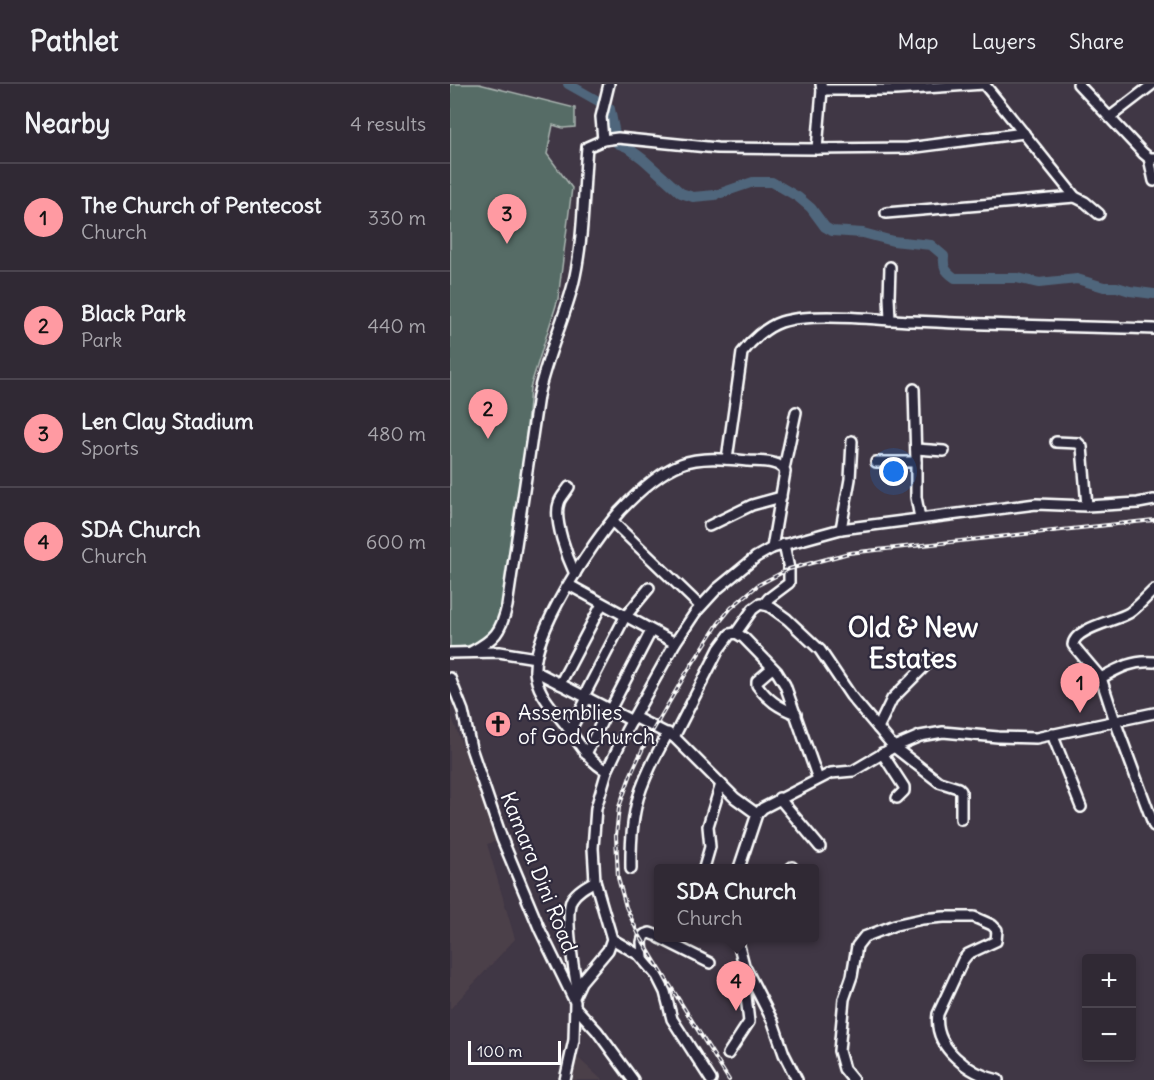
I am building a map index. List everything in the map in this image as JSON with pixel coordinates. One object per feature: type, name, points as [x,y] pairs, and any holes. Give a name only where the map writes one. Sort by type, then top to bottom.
[{"type":"street","points":[[603,140],[601,117],[609,84]]},
{"type":"street","points":[[817,149],[822,87],[895,90],[984,84],[1075,197],[1099,214]]},
{"type":"street","points":[[1078,84],[1151,158],[1154,181]]},
{"type":"street","points":[[1110,117],[1152,84]]},
{"type":"street","points":[[471,652],[493,639],[504,620],[542,375],[576,272],[581,235],[586,147],[603,140],[618,138],[717,148],[908,148],[1024,133]]},
{"type":"street","points":[[886,213],[1075,197]]},
{"type":"street","points":[[890,267],[888,297],[890,320]]},
{"type":"street","points":[[727,459],[742,353],[770,327],[782,322],[835,318],[1013,326],[1154,329]]},
{"type":"street","points":[[914,389],[916,497],[920,518]]},
{"type":"street","points":[[772,548],[784,469],[796,412]]},
{"type":"street","points":[[841,529],[850,479],[852,441]]},
{"type":"street","points":[[1056,442],[1078,443],[1082,447],[1087,506]]},
{"type":"street","points":[[916,449],[944,451]]},
{"type":"street","points":[[607,771],[586,754],[539,688],[535,671],[536,658],[545,629],[575,574],[612,521],[643,490],[669,469],[692,460],[727,459],[774,464],[784,469]]},
{"type":"street","points":[[876,462],[916,462]]},
{"type":"street","points":[[569,487],[559,503],[558,512],[569,561],[575,574]]},
{"type":"street","points":[[708,526],[752,505],[781,497]]},
{"type":"street","points":[[575,993],[608,950],[612,939],[594,881],[596,808],[607,771],[675,644],[700,606],[736,572],[772,548],[841,529],[1036,504],[1087,506],[1154,500]]},
{"type":"street","points":[[612,521],[700,606]]},
{"type":"street","points":[[736,633],[753,609],[764,604],[789,584],[789,569],[784,544]]},
{"type":"street","points":[[569,585],[675,644]]},
{"type":"street","points":[[570,731],[625,617],[649,588]]},
{"type":"street","points":[[1154,590],[1130,612],[1092,627],[1073,640],[1073,645],[1101,678],[1154,825]]},
{"type":"street","points":[[560,684],[602,603]]},
{"type":"street","points":[[764,604],[798,628],[820,650],[851,696],[894,747],[939,782],[961,791],[961,819]]},
{"type":"street","points":[[586,754],[651,631]]},
{"type":"street","points":[[631,869],[632,822],[639,792],[719,649],[730,634],[736,633],[744,638],[785,685],[818,779]]},
{"type":"street","points":[[450,653],[500,652],[536,658]]},
{"type":"street","points":[[878,728],[892,699],[932,659]]},
{"type":"street","points":[[1101,678],[1128,664],[1141,661],[1154,662]]},
{"type":"street","points":[[772,668],[757,681],[756,685],[779,708],[796,714]]},
{"type":"street","points":[[535,671],[609,709],[670,735],[741,803],[757,814]]},
{"type":"street","name":"Kamara Dini Road","points":[[450,678],[463,711],[471,748],[518,878],[540,930],[575,993],[574,1040],[565,1080]]},
{"type":"street","points":[[740,864],[757,814],[763,808],[818,779],[836,772],[853,771],[882,753],[920,736],[943,732],[1020,738],[1052,734],[1154,712]]},
{"type":"street","points":[[1052,734],[1081,807]]},
{"type":"street","points":[[882,753],[904,786],[904,790],[897,798]]},
{"type":"street","points":[[705,864],[709,852],[708,826],[721,784]]},
{"type":"street","points":[[779,798],[820,847]]},
{"type":"street","points":[[575,993],[570,904],[579,892],[594,881]]},
{"type":"street","points":[[853,1080],[844,1069],[839,1051],[844,999],[860,941],[870,933],[922,919],[974,917],[992,925],[997,930],[996,941],[968,954],[963,960],[938,1014],[938,1024],[945,1044],[962,1063],[998,1080]]},
{"type":"street","points":[[643,958],[644,935],[650,933],[654,935]]},
{"type":"street","points":[[612,939],[643,958],[662,983],[672,1018],[711,1080]]},
{"type":"street","points":[[669,942],[710,963]]},
{"type":"street","points":[[728,1054],[749,1022],[744,965],[738,942]]},
{"type":"street","points":[[744,965],[767,1009],[797,1080]]},
{"type":"street","points":[[576,1008],[597,1031],[633,1080]]},
{"type":"shaded area","points":[[450,712],[497,841],[487,844],[515,939],[450,1009]]},
{"type":"shaded area","points":[[577,1057],[602,1080],[569,1080]]},
{"type":"green space","points":[[450,84],[479,84],[575,108],[575,127],[563,128],[553,125],[547,154],[572,188],[558,299],[530,388],[522,490],[504,604],[491,633],[480,642],[462,647],[450,647]]},
{"type":"waterway","points":[[568,84],[600,102]]},
{"type":"waterway","points":[[610,109],[615,134]]},
{"type":"waterway","points":[[617,143],[627,147],[643,159],[681,193],[693,197],[715,195]]},
{"type":"waterway","points":[[721,193],[753,182],[772,182],[798,197],[811,208],[825,227],[832,231],[863,233],[893,241],[931,245],[944,256],[945,269],[955,278],[1017,278],[1039,283],[1077,279],[1104,287],[1117,287],[1154,294]]},
{"type":"railway","points":[[729,1080],[638,933],[626,907],[618,878],[616,836],[619,807],[645,744],[718,624],[731,608],[758,585],[789,569],[849,553],[1154,520]]},
{"type":"place","name":"Len Clay Stadium","points":[[507,244]]},
{"type":"place","name":"Black Park","points":[[488,439]]},
{"type":"place","name":"The Church of Pentecost","points":[[1080,713]]},
{"type":"place","name":"Assemblies of God Church","points":[[498,724]]},
{"type":"place","name":"SDA Church","points":[[736,1011]]},
{"type":"district","name":"Old & New Estates","points":[[913,642]]}]
